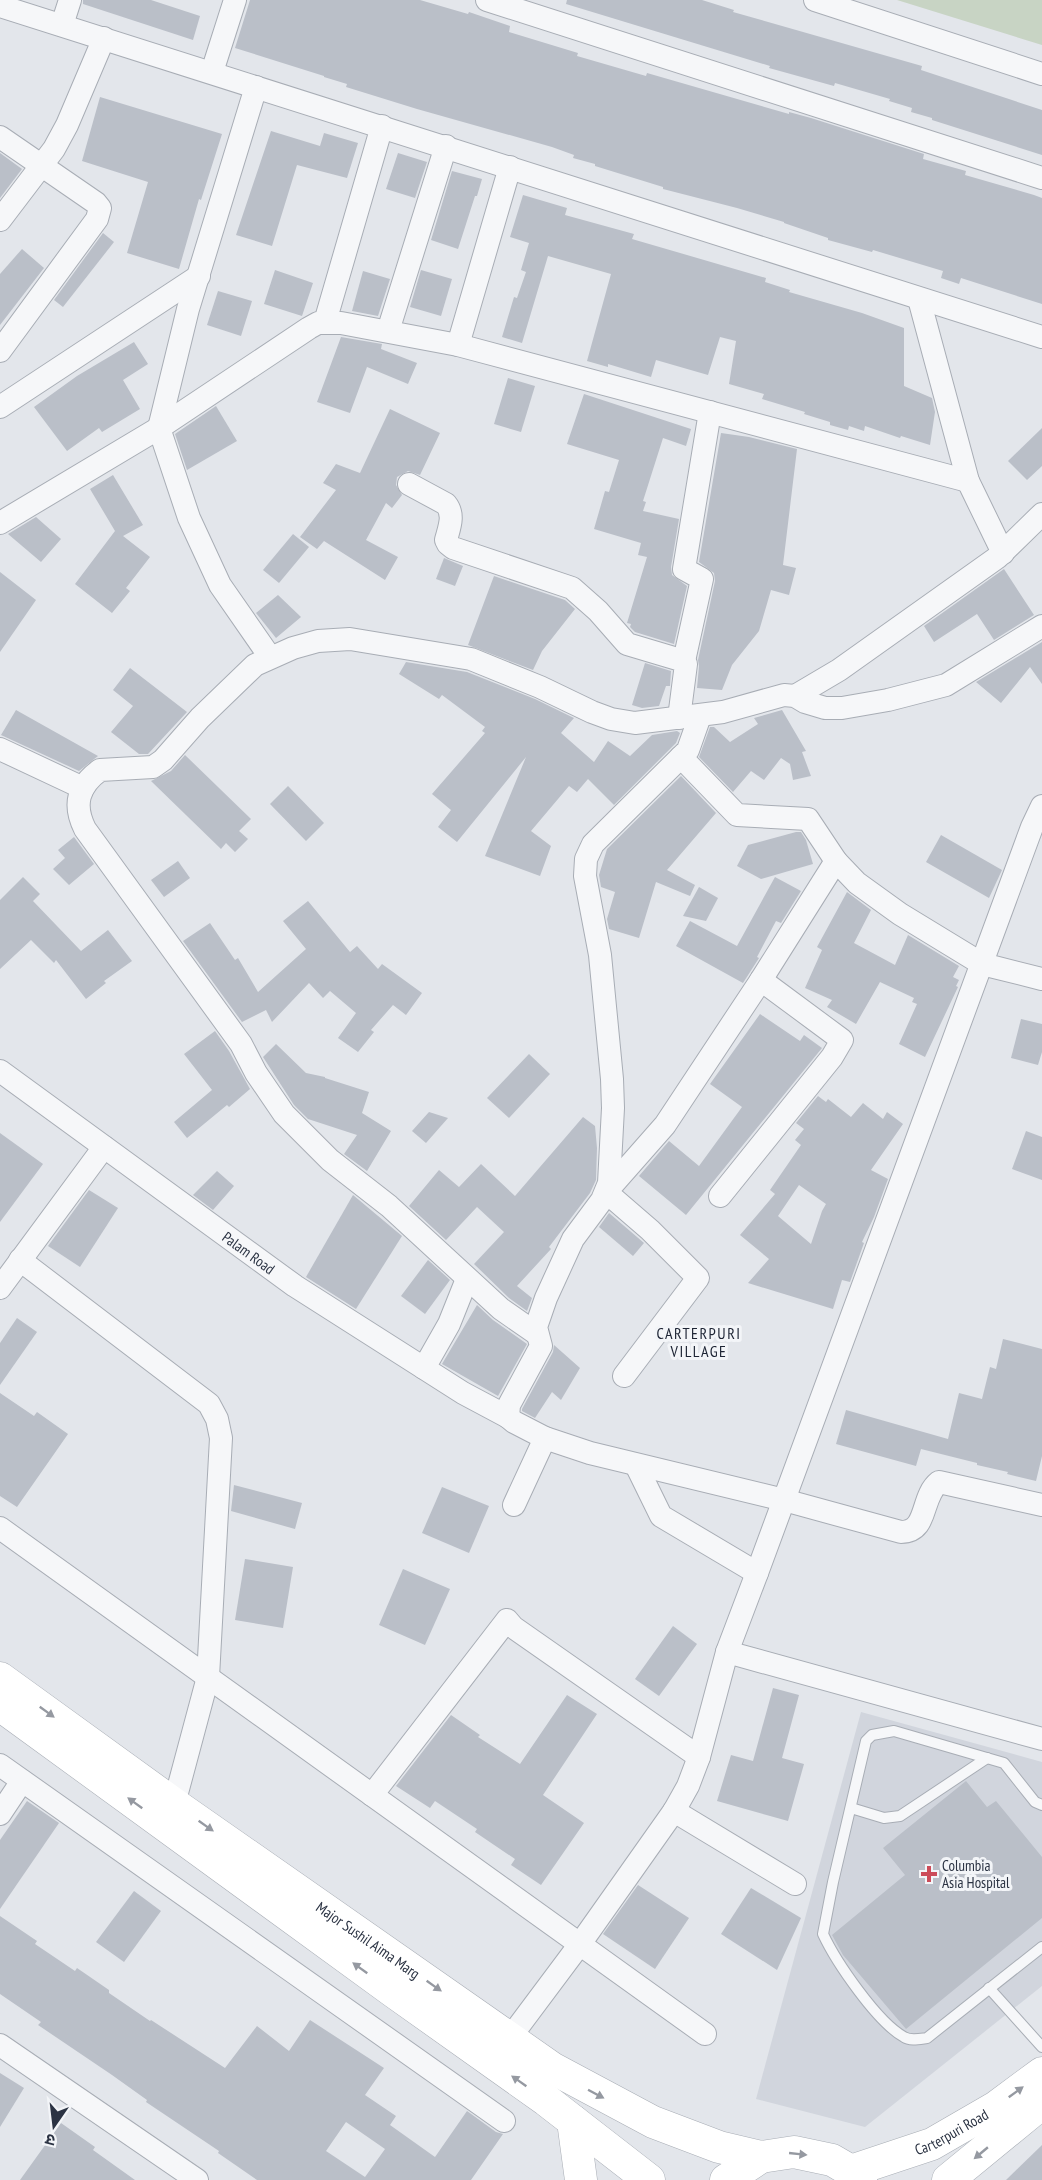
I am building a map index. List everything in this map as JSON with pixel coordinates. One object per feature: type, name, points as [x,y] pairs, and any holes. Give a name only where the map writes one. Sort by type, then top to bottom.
[{"type":"street","points":[[62,25],[70,0]]},
{"type":"street","points":[[212,72],[235,0]]},
{"type":"street","points":[[487,0],[1042,178]]},
{"type":"street","points":[[815,0],[1042,74]]},
{"type":"street","points":[[0,6],[1042,337]]},
{"type":"street","points":[[0,220],[43,166],[67,125],[104,38]]},
{"type":"street","points":[[256,87],[180,339],[159,428],[189,518],[220,585],[270,657]]},
{"type":"street","points":[[325,322],[382,126]]},
{"type":"street","points":[[0,137],[100,208],[100,215],[0,351]]},
{"type":"street","points":[[388,331],[446,147]]},
{"type":"street","points":[[458,345],[510,167]]},
{"type":"street","points":[[0,407],[199,276]]},
{"type":"street","points":[[919,299],[968,481],[1003,553]]},
{"type":"street","points":[[0,523],[159,428],[309,328],[325,322],[388,331],[458,345],[968,481]]},
{"type":"street","points":[[606,1192],[613,1108],[612,1078],[600,955],[585,876],[586,859],[593,844],[688,750],[690,717],[684,661],[702,579],[684,569],[710,412]]},
{"type":"street","points":[[409,484],[446,504],[450,509],[452,515],[446,540],[453,548],[572,588],[598,611],[627,644],[684,661]]},
{"type":"street","points":[[795,696],[839,670],[1003,553],[1042,514]]},
{"type":"street","points":[[537,1334],[501,1309],[389,1206],[330,1160],[284,1114],[256,1073],[241,1044],[85,829],[78,816],[78,802],[83,788],[100,770],[153,767],[164,760],[200,717],[255,665],[270,657],[318,641],[350,639],[376,642],[484,663],[592,712],[611,719],[635,723],[723,712],[784,695],[795,696],[817,706],[842,708],[888,700],[936,688],[956,680],[1042,626]]},
{"type":"street","points":[[0,749],[83,788]]},
{"type":"street","points":[[681,757],[737,815],[808,819],[836,861],[857,883],[900,914],[982,964],[1042,979]]},
{"type":"street","points":[[509,2039],[580,1944],[674,1811],[688,1786],[699,1757],[727,1652],[1032,827],[1042,806]]},
{"type":"street","points":[[508,1417],[509,1405],[541,1346],[537,1334],[538,1319],[573,1239],[606,1192],[665,1125],[836,861]]},
{"type":"street","points":[[720,1196],[832,1057],[842,1040],[761,980]]},
{"type":"street","name":"Palam Road","points":[[0,1071],[295,1286],[463,1393],[544,1438],[590,1453],[784,1500],[901,1532],[910,1532],[918,1527],[931,1490],[939,1482],[1042,1505]]},
{"type":"street","points":[[0,1288],[105,1147]]},
{"type":"street","points":[[606,1192],[650,1230],[698,1278],[624,1376]]},
{"type":"street","points":[[20,1260],[209,1404],[217,1419],[221,1438],[208,1677],[174,1804]]},
{"type":"street","points":[[424,1368],[449,1324],[467,1279]]},
{"type":"street","points":[[514,1505],[544,1438]]},
{"type":"street","points":[[636,1465],[661,1516],[757,1574]]},
{"type":"street","points":[[0,1528],[705,2034]]},
{"type":"street","points":[[372,1795],[507,1620],[513,1627],[699,1757]]},
{"type":"street","points":[[727,1652],[1042,1739]]},
{"type":"street","name":"Major Sushil Aima Marg","points":[[0,1678],[174,1804],[552,2068],[653,2122],[719,2147],[761,2157]]},
{"type":"street","name":"Major Sushil Aima Marg","points":[[0,1705],[573,2121],[649,2180]]},
{"type":"street","points":[[0,1765],[504,2121]]},
{"type":"street","points":[[0,1814],[22,1781]]},
{"type":"street","points":[[674,1811],[795,1884]]},
{"type":"street","points":[[0,2044],[191,2178]]},
{"type":"street","name":"Carterpuri Road","points":[[856,2176],[932,2144],[996,2107],[1042,2073]]},
{"type":"street","name":"Carterpuri Road","points":[[948,2180],[1042,2103]]},
{"type":"street","points":[[573,2121],[582,2180]]},
{"type":"street","points":[[726,2180],[761,2157],[794,2152],[832,2160],[856,2176]]},
{"type":"lane","points":[[1042,1805],[1035,1802],[1004,1763],[894,1731],[872,1735],[866,1741],[823,1934],[877,2014],[904,2038],[914,2039],[927,2038],[1042,1947]]},
{"type":"lane","points":[[851,1808],[884,1818],[900,1816],[987,1758]]},
{"type":"lane","points":[[989,1988],[1042,2047]]},
{"type":"shaded area","name":"Columbia Asia Hospital","points":[[861,1712],[1042,1762],[1042,1986],[865,2127],[756,2099]]},
{"type":"green space","points":[[897,0],[1042,0],[1042,45]]},
{"type":"building","points":[[83,0],[151,0],[200,16],[193,40],[83,4]]},
{"type":"building","points":[[250,0],[420,0],[468,14],[469,12],[510,26],[509,32],[578,53],[577,56],[811,118],[924,154],[923,159],[966,171],[965,175],[1042,198],[1042,304],[961,278],[959,284],[941,278],[943,271],[873,250],[872,252],[828,240],[828,238],[784,222],[663,189],[663,187],[573,158],[574,155],[552,147],[346,87],[347,84],[235,48]]},
{"type":"building","points":[[567,0],[702,0],[734,10],[733,12],[922,66],[921,70],[1042,110],[1042,155],[932,120],[932,118],[911,112],[912,108],[889,101],[890,99],[835,83],[834,86],[769,68],[770,66],[566,4]]},
{"type":"building","points":[[100,97],[222,134],[201,200],[199,199],[179,269],[127,253],[148,182],[82,161]]},
{"type":"building","points":[[271,131],[320,146],[324,133],[358,143],[347,178],[297,165],[272,246],[236,235]]},
{"type":"building","points":[[0,153],[22,169],[0,198]]},
{"type":"building","points":[[398,153],[427,162],[415,198],[386,189]]},
{"type":"building","points":[[452,171],[482,179],[458,249],[431,240]]},
{"type":"building","points":[[523,195],[567,208],[565,215],[634,234],[632,239],[766,278],[765,282],[790,290],[789,292],[904,328],[904,386],[932,398],[935,412],[930,445],[865,426],[864,431],[849,426],[848,430],[830,425],[830,422],[804,414],[805,412],[762,399],[764,394],[729,384],[736,341],[720,337],[708,375],[656,360],[651,377],[608,364],[608,367],[587,361],[611,274],[548,256],[522,343],[502,337],[514,297],[517,298],[526,272],[521,270],[529,243],[510,237]]},
{"type":"building","points":[[103,233],[114,242],[63,307],[54,300]]},
{"type":"building","points":[[22,249],[44,268],[0,325],[0,274]]},
{"type":"building","points":[[275,270],[313,283],[302,316],[264,304]]},
{"type":"building","points":[[421,270],[452,279],[441,316],[410,307]]},
{"type":"building","points":[[363,271],[390,279],[378,316],[352,311]]},
{"type":"building","points":[[218,291],[252,301],[241,336],[207,325]]},
{"type":"building","points":[[341,337],[382,344],[381,349],[417,363],[408,384],[367,367],[350,413],[317,402]]},
{"type":"building","points":[[134,342],[148,364],[123,380],[140,409],[102,432],[99,428],[67,451],[34,407],[77,376]]},
{"type":"building","points":[[508,378],[535,386],[521,432],[494,424]]},
{"type":"building","points":[[584,394],[691,429],[686,446],[663,438],[643,501],[646,502],[643,511],[679,519],[671,567],[672,575],[687,586],[674,644],[635,632],[630,627],[631,624],[627,623],[647,557],[638,555],[641,543],[594,529],[605,491],[609,492],[619,460],[567,444]]},
{"type":"building","points":[[216,406],[237,441],[187,470],[175,434]]},
{"type":"building","points":[[390,409],[440,433],[420,475],[408,471],[397,477],[396,485],[402,495],[392,508],[386,503],[366,540],[398,557],[385,580],[324,541],[317,549],[300,537],[336,490],[323,483],[336,464],[360,473]]},
{"type":"building","points":[[1042,428],[1042,466],[1027,480],[1008,461]]},
{"type":"building","points":[[721,433],[749,437],[797,449],[783,565],[796,568],[789,595],[771,590],[759,631],[732,665],[722,690],[697,688],[698,660],[715,581],[714,573],[699,562]]},
{"type":"building","points":[[113,475],[143,525],[123,536],[150,557],[126,588],[130,591],[112,613],[75,584],[115,531],[90,489]]},
{"type":"building","points":[[36,517],[61,539],[41,562],[8,534]]},
{"type":"building","points":[[293,534],[309,547],[279,583],[263,570]]},
{"type":"building","points":[[444,558],[463,566],[455,586],[436,579]]},
{"type":"building","points":[[1004,569],[1034,615],[994,640],[977,614],[934,642],[924,626]]},
{"type":"building","points":[[0,572],[36,600],[0,652]]},
{"type":"building","points":[[494,576],[565,600],[575,609],[542,651],[533,670],[468,645]]},
{"type":"building","points":[[278,595],[301,617],[276,638],[256,613]]},
{"type":"building","points":[[1042,642],[1042,684],[1030,667],[1001,703],[976,682]]},
{"type":"building","points":[[406,662],[467,672],[535,699],[574,718],[561,733],[594,762],[608,741],[630,756],[652,735],[677,731],[680,733],[676,743],[614,805],[588,779],[577,792],[569,786],[531,831],[551,846],[540,876],[485,856],[526,757],[457,842],[438,827],[451,810],[432,794],[485,733],[482,731],[485,727],[442,695],[439,699],[399,674]]},
{"type":"building","points":[[645,663],[671,671],[670,686],[666,686],[659,706],[642,708],[632,705]]},
{"type":"building","points":[[130,668],[187,712],[148,754],[139,754],[111,732],[133,706],[113,690]]},
{"type":"building","points":[[16,710],[98,756],[79,771],[1,735]]},
{"type":"building","points":[[782,710],[806,751],[802,752],[811,776],[793,780],[790,764],[781,758],[764,780],[751,771],[733,792],[699,757],[710,727],[714,727],[730,742],[758,724],[754,718]]},
{"type":"building","points":[[185,755],[251,819],[239,831],[248,839],[235,852],[226,843],[221,849],[151,781],[171,771]]},
{"type":"building","points":[[681,776],[716,813],[667,870],[695,885],[690,896],[656,882],[639,938],[609,929],[607,919],[615,892],[601,887],[599,875],[607,849]]},
{"type":"building","points":[[288,786],[324,823],[306,841],[270,804]]},
{"type":"building","points":[[801,832],[806,840],[813,864],[761,879],[737,866],[748,845]]},
{"type":"building","points":[[941,835],[1002,870],[989,898],[926,862]]},
{"type":"building","points":[[74,837],[94,864],[69,885],[53,869],[65,858],[58,850]]},
{"type":"building","points":[[178,861],[190,878],[164,897],[151,880]]},
{"type":"building","points":[[23,877],[40,894],[33,901],[81,951],[108,930],[132,961],[104,981],[106,983],[86,999],[56,960],[54,963],[31,940],[0,969],[0,900]]},
{"type":"building","points":[[775,877],[801,891],[781,923],[776,921],[757,957],[759,958],[743,983],[676,946],[690,921],[737,946]]},
{"type":"building","points":[[699,887],[718,898],[706,921],[683,916]]},
{"type":"building","points":[[847,892],[871,910],[854,943],[895,965],[908,935],[959,966],[953,977],[959,980],[956,986],[958,987],[925,1057],[899,1044],[917,1004],[912,1002],[914,998],[880,982],[856,1024],[827,1007],[832,1000],[805,988],[822,950],[817,947]]},
{"type":"building","points":[[308,901],[350,952],[357,946],[378,969],[382,964],[422,993],[406,1015],[393,1005],[371,1030],[374,1032],[358,1052],[338,1038],[356,1013],[330,991],[323,998],[309,983],[272,1022],[266,1010],[242,1022],[183,941],[210,923],[235,960],[238,958],[258,992],[306,949],[283,921]]},
{"type":"building","points":[[760,1014],[800,1041],[804,1035],[822,1048],[686,1215],[639,1176],[669,1141],[699,1166],[742,1107],[710,1084]]},
{"type":"building","points":[[1021,1019],[1042,1024],[1042,1052],[1038,1065],[1011,1058]]},
{"type":"building","points":[[215,1031],[250,1089],[187,1138],[174,1122],[212,1090],[184,1054]]},
{"type":"building","points":[[276,1044],[306,1073],[369,1092],[362,1113],[391,1131],[367,1171],[344,1154],[357,1135],[308,1119],[294,1105],[263,1057]]},
{"type":"building","points":[[529,1054],[550,1074],[509,1118],[487,1098]]},
{"type":"building","points":[[818,1096],[826,1102],[828,1099],[851,1117],[863,1103],[883,1119],[887,1112],[903,1124],[871,1170],[888,1179],[862,1242],[864,1243],[850,1282],[842,1280],[833,1309],[748,1283],[769,1259],[740,1235],[775,1194],[770,1190],[801,1145],[795,1140],[804,1129],[796,1123]],"holes":[[[799,1185],[826,1204],[811,1244],[778,1216]]]},
{"type":"building","points":[[429,1112],[448,1118],[426,1143],[412,1131]]},
{"type":"building","points":[[583,1117],[595,1126],[596,1180],[590,1193],[549,1247],[551,1249],[517,1286],[532,1298],[527,1311],[509,1298],[474,1264],[504,1232],[477,1207],[446,1240],[409,1206],[439,1170],[459,1187],[481,1164],[515,1196]]},
{"type":"building","points":[[1026,1131],[1042,1137],[1042,1180],[1012,1169]]},
{"type":"building","points":[[0,1133],[43,1164],[0,1222]]},
{"type":"building","points":[[217,1171],[234,1186],[213,1210],[193,1195]]},
{"type":"building","points":[[89,1190],[118,1208],[80,1267],[48,1246]]},
{"type":"building","points":[[353,1195],[402,1236],[356,1309],[306,1277]]},
{"type":"building","points":[[609,1213],[644,1243],[633,1256],[599,1227]]},
{"type":"building","points":[[428,1260],[450,1280],[425,1314],[401,1296]]},
{"type":"building","points":[[477,1305],[493,1320],[527,1344],[498,1396],[442,1364]]},
{"type":"building","points":[[17,1318],[37,1332],[0,1385],[0,1343]]},
{"type":"building","points":[[1003,1339],[1042,1349],[1042,1456],[1036,1481],[921,1449],[916,1466],[836,1444],[846,1410],[948,1439],[959,1393],[982,1399],[990,1367],[996,1369]]},
{"type":"building","points":[[554,1345],[580,1368],[561,1400],[552,1392],[535,1418],[522,1409],[553,1352]]},
{"type":"building","points":[[0,1393],[34,1416],[37,1412],[68,1434],[17,1507],[0,1496]]},
{"type":"building","points":[[234,1485],[302,1503],[295,1529],[231,1511]]},
{"type":"building","points":[[442,1487],[489,1506],[469,1553],[422,1533]]},
{"type":"building","points":[[245,1559],[293,1567],[283,1628],[235,1620]]},
{"type":"building","points":[[403,1569],[450,1589],[425,1645],[379,1625]]},
{"type":"building","points":[[673,1626],[697,1644],[659,1696],[635,1679]]},
{"type":"building","points":[[773,1688],[799,1695],[782,1758],[804,1764],[788,1821],[717,1801],[731,1755],[753,1761]]},
{"type":"building","points":[[567,1695],[597,1714],[543,1795],[584,1823],[541,1885],[511,1865],[515,1859],[475,1832],[477,1829],[435,1801],[430,1808],[396,1786],[451,1715],[480,1735],[478,1737],[520,1764]]},
{"type":"building","points":[[966,1781],[987,1807],[996,1801],[1042,1857],[1042,1918],[906,2029],[843,1955],[832,1935],[905,1875],[883,1848]]},
{"type":"building","points":[[27,1801],[59,1823],[0,1909],[0,1840]]},
{"type":"building","points":[[638,1885],[689,1918],[655,1969],[603,1934]]},
{"type":"building","points":[[751,1888],[801,1918],[777,1970],[721,1934]]},
{"type":"building","points":[[134,1891],[161,1911],[124,1962],[96,1942]]},
{"type":"building","points":[[0,1916],[37,1941],[35,1944],[75,1971],[77,1968],[150,2021],[225,2068],[257,2026],[289,2051],[310,2020],[384,2068],[365,2095],[396,2116],[390,2125],[435,2157],[467,2111],[496,2132],[503,2134],[471,2180],[257,2180],[218,2153],[219,2151],[146,2102],[147,2100],[112,2075],[38,2025],[41,2022],[0,1994]],"holes":[[[346,2122],[385,2149],[365,2177],[326,2151]]]},
{"type":"building","points":[[0,2073],[24,2088],[0,2127]]},
{"type":"building","points":[[61,2123],[95,2147],[93,2150],[135,2180],[20,2180]]},
{"type":"building","points":[[1042,2145],[1042,2180],[1006,2180]]},
{"type":"place","name":"Columbia Asia Hospital","points":[[929,1874]]},
{"type":"district","name":"CARTERPURI VILLAGE","points":[[699,1342]]}]
